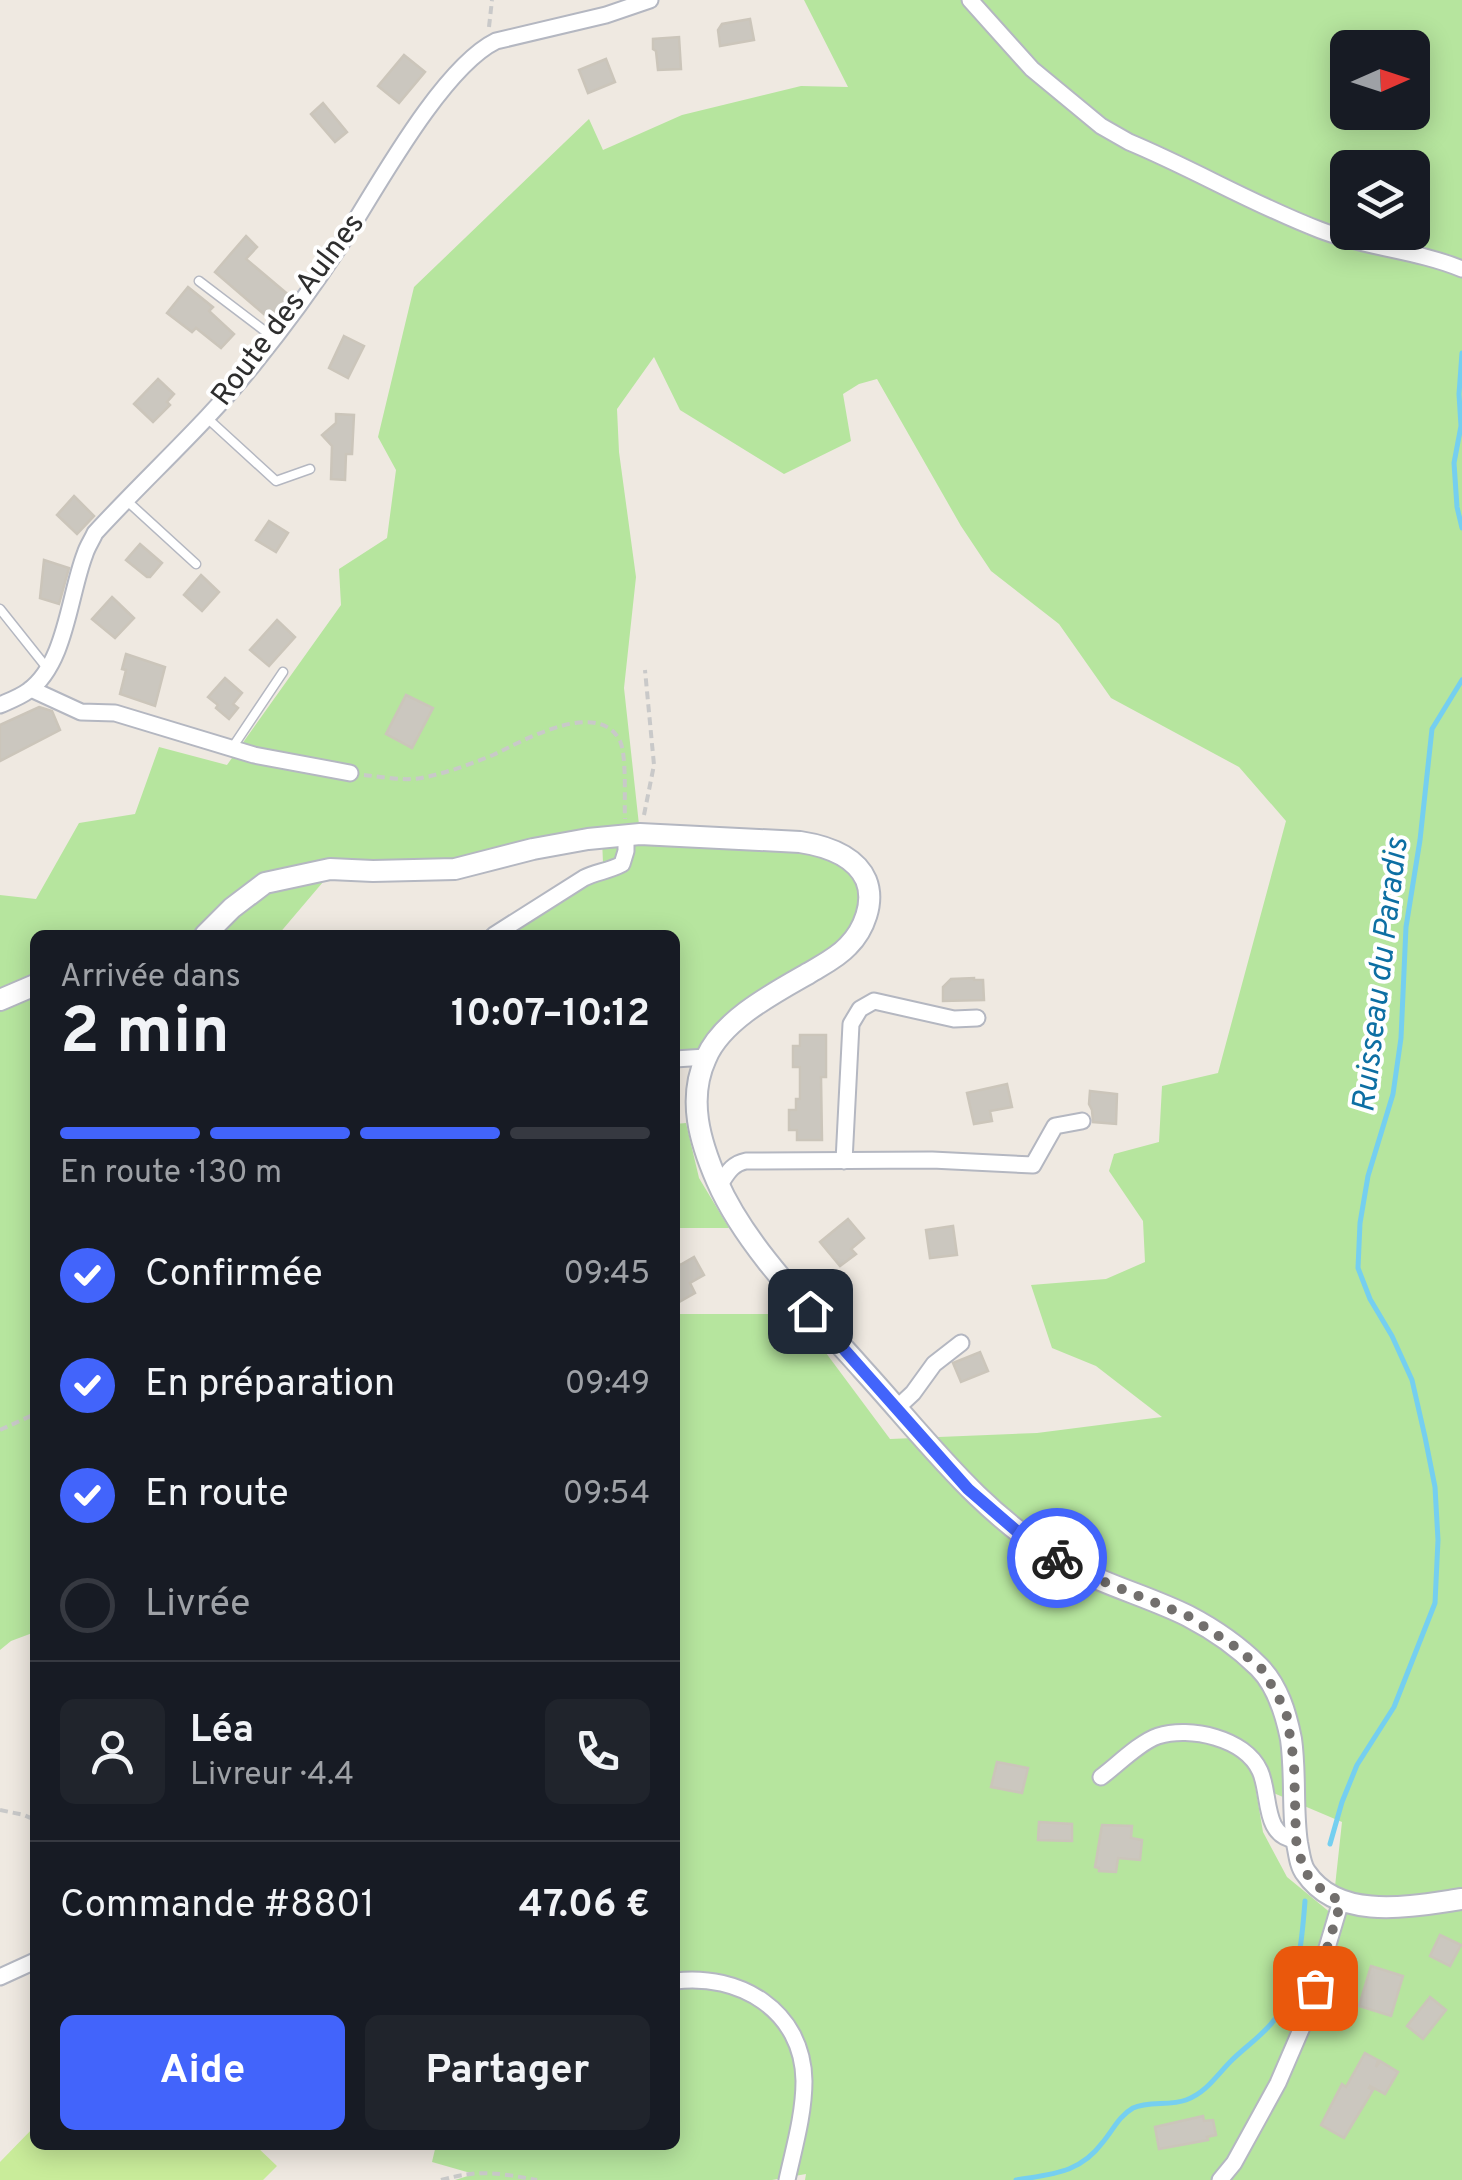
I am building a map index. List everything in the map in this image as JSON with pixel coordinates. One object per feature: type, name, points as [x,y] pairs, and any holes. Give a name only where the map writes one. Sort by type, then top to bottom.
[{"type":"street","points":[[486,46],[650,0]]},
{"type":"street","points":[[970,0],[1032,69],[1101,126],[1129,142],[1321,230],[1462,269]]},
{"type":"street","name":"Route des Aulnes","points":[[0,705],[31,688],[47,668],[61,638],[84,554],[95,533],[234,389],[339,248],[441,92],[486,46]]},
{"type":"street","points":[[31,688],[81,712],[115,713],[254,756],[350,773]]},
{"type":"street","points":[[210,930],[265,884],[330,869],[455,869],[588,839],[633,835],[800,842],[842,854],[857,865],[870,896],[860,930],[848,947],[743,1016],[718,1037],[706,1058],[696,1088],[697,1120],[719,1186],[750,1237],[789,1287],[968,1489],[1020,1534],[1064,1562],[1188,1616],[1263,1670],[1286,1711],[1294,1762],[1296,1840],[1304,1871],[1322,1890],[1341,1902],[1383,1908],[1462,1899]]},
{"type":"street","points":[[502,930],[584,878],[622,864],[633,835]]},
{"type":"street","points":[[0,1000],[30,987]]},
{"type":"street","points":[[844,1161],[851,1024],[860,1009],[874,1001],[954,1019],[977,1018]]},
{"type":"street","points":[[680,1059],[706,1058]]},
{"type":"street","points":[[719,1186],[736,1163],[746,1161],[932,1160],[1033,1165],[1056,1126],[1082,1120]]},
{"type":"street","points":[[898,1408],[934,1364],[961,1343]]},
{"type":"street","points":[[1101,1777],[1158,1736],[1204,1734],[1230,1743],[1259,1767],[1276,1831],[1296,1840]]},
{"type":"street","points":[[1220,2180],[1234,2164],[1278,2083],[1306,2018],[1341,1902]]},
{"type":"street","points":[[0,1977],[30,1963]]},
{"type":"street","points":[[680,1981],[718,1982],[747,1992],[777,2011],[791,2034],[804,2076],[803,2104],[787,2180]]},
{"type":"lane","points":[[199,281],[274,338]]},
{"type":"lane","points":[[206,417],[276,481],[310,469]]},
{"type":"lane","points":[[126,500],[196,564]]},
{"type":"lane","points":[[0,608],[47,668]]},
{"type":"lane","points":[[232,748],[283,672]]},
{"type":"path","points":[[486,46],[492,0]]},
{"type":"path","points":[[633,835],[654,765],[646,670]]},
{"type":"path","points":[[350,773],[421,779],[454,770],[550,729],[592,722],[608,728],[619,740],[633,835]]},
{"type":"path","points":[[0,1430],[30,1416]]},
{"type":"path","points":[[0,1810],[30,1818]]},
{"type":"path","points":[[441,2180],[468,2172],[537,2180]]},
{"type":"green space","points":[[804,0],[1462,0],[1462,2180],[805,2180],[806,2174],[772,2180],[455,2180],[474,2174],[432,2162],[435,2150],[680,2150],[680,1314],[797,1314],[890,1439],[1037,1433],[1162,1417],[1096,1366],[1052,1348],[1031,1285],[1106,1279],[1145,1262],[1143,1221],[1109,1171],[1114,1154],[1159,1142],[1162,1086],[1218,1073],[1286,821],[1239,767],[1111,698],[1059,624],[991,571],[877,379],[843,394],[851,441],[784,474],[680,410],[654,357],[617,409],[636,577],[624,688],[640,834],[819,845],[866,881],[860,930],[773,994],[706,1057],[680,1062],[680,930],[511,930],[603,863],[602,839],[373,871],[323,882],[282,930],[30,930],[30,1634],[0,1650],[0,895],[36,899],[79,823],[135,814],[159,747],[227,765],[341,605],[339,569],[387,538],[396,470],[378,437],[414,287],[589,119],[603,150],[682,115],[801,86],[848,87]],"holes":[[[1255,1785],[1342,1822],[1332,1914],[1287,1877],[1263,1832]]]},
{"type":"green space","points":[[686,1123],[699,1178],[729,1228],[680,1228],[680,1124]]},
{"type":"green space","points":[[30,2131],[30,2150],[260,2150],[277,2166],[263,2180],[0,2180],[0,2162]]},
{"type":"building","points":[[750,19],[754,40],[720,46],[718,30],[722,24]]},
{"type":"building","points":[[679,37],[681,69],[658,70],[653,39]]},
{"type":"building","points":[[404,55],[425,72],[399,103],[378,86]]},
{"type":"building","points":[[606,59],[615,82],[588,93],[579,70]]},
{"type":"building","points":[[323,103],[347,132],[335,142],[311,114]]},
{"type":"building","points":[[246,236],[257,247],[246,259],[291,297],[272,321],[215,272]]},
{"type":"building","points":[[188,287],[213,307],[209,311],[234,334],[221,348],[196,328],[192,332],[167,313]]},
{"type":"building","points":[[344,336],[364,346],[348,378],[329,368]]},
{"type":"building","points":[[158,379],[174,394],[167,402],[170,405],[153,422],[134,404]]},
{"type":"building","points":[[336,414],[354,415],[352,454],[346,454],[345,480],[331,479],[332,446],[322,435],[336,423]]},
{"type":"building","points":[[74,496],[94,516],[77,534],[57,515]]},
{"type":"building","points":[[269,521],[288,533],[276,552],[256,540]]},
{"type":"building","points":[[140,544],[162,563],[150,577],[126,560]]},
{"type":"building","points":[[44,560],[69,568],[59,604],[40,598]]},
{"type":"building","points":[[201,575],[219,592],[202,611],[184,595]]},
{"type":"building","points":[[112,597],[134,618],[115,638],[92,619]]},
{"type":"building","points":[[277,620],[295,637],[269,666],[250,650]]},
{"type":"building","points":[[126,654],[165,667],[155,706],[120,694]]},
{"type":"building","points":[[225,678],[242,693],[233,704],[238,708],[229,719],[208,697]]},
{"type":"building","points":[[406,695],[433,708],[412,748],[386,734]]},
{"type":"building","points":[[39,707],[52,711],[60,730],[0,761],[0,725]]},
{"type":"building","points":[[951,979],[983,980],[984,1000],[943,1001],[943,987]]},
{"type":"building","points":[[800,1035],[826,1035],[826,1077],[821,1077],[822,1140],[797,1140],[797,1130],[789,1130],[789,1110],[796,1110],[796,1099],[800,1099],[800,1067],[793,1067],[793,1046],[800,1046]]},
{"type":"building","points":[[1007,1084],[1012,1107],[990,1111],[992,1121],[974,1124],[967,1093]]},
{"type":"building","points":[[1090,1091],[1117,1094],[1116,1124],[1093,1122]]},
{"type":"building","points":[[848,1219],[864,1238],[851,1249],[856,1254],[840,1266],[820,1242]]},
{"type":"building","points":[[953,1226],[957,1255],[930,1258],[926,1230]]},
{"type":"building","points":[[694,1257],[704,1275],[690,1283],[695,1293],[680,1301],[680,1265]]},
{"type":"building","points":[[980,1352],[988,1371],[961,1382],[953,1363]]},
{"type":"building","points":[[997,1762],[1028,1768],[1022,1793],[991,1787]]},
{"type":"building","points":[[1039,1822],[1072,1824],[1072,1841],[1038,1840]]},
{"type":"building","points":[[1102,1825],[1132,1826],[1131,1838],[1142,1840],[1140,1860],[1118,1858],[1116,1872],[1099,1871],[1095,1867]]},
{"type":"building","points":[[1440,1935],[1461,1945],[1450,1966],[1430,1956]]},
{"type":"building","points":[[1371,1966],[1403,1976],[1391,2016],[1359,2006]]},
{"type":"building","points":[[1430,1997],[1446,2010],[1423,2039],[1407,2026]]},
{"type":"building","points":[[1365,2053],[1378,2060],[1376,2067],[1380,2061],[1398,2072],[1385,2094],[1370,2086],[1373,2090],[1344,2138],[1321,2125],[1342,2084],[1346,2087]]},
{"type":"building","points":[[1203,2116],[1204,2121],[1213,2120],[1216,2135],[1159,2149],[1155,2127]]},
{"type":"waterway","name":"Ruisseau du Paradis","points":[[1462,353],[1461,426],[1454,463],[1462,528]]},
{"type":"waterway","name":"Ruisseau du Paradis","points":[[1330,1844],[1357,1765],[1394,1707],[1435,1603],[1435,1487],[1412,1380],[1358,1268],[1368,1176],[1393,1094],[1401,1038],[1406,927],[1432,729],[1462,680]]},
{"type":"waterway","name":"Ruisseau du Paradis","points":[[1016,2180],[1074,2167],[1094,2153],[1133,2108],[1186,2100],[1211,2083],[1280,2011],[1297,1966],[1305,1901]]},
{"type":"way so far","points":[[1057,1558],[1097,1579],[1188,1616],[1263,1670],[1286,1711],[1294,1762],[1296,1840],[1304,1871],[1322,1890],[1341,1902],[1315,1988]]},
{"type":"route","points":[[810,1311],[968,1489],[1020,1534],[1057,1558]]}]
